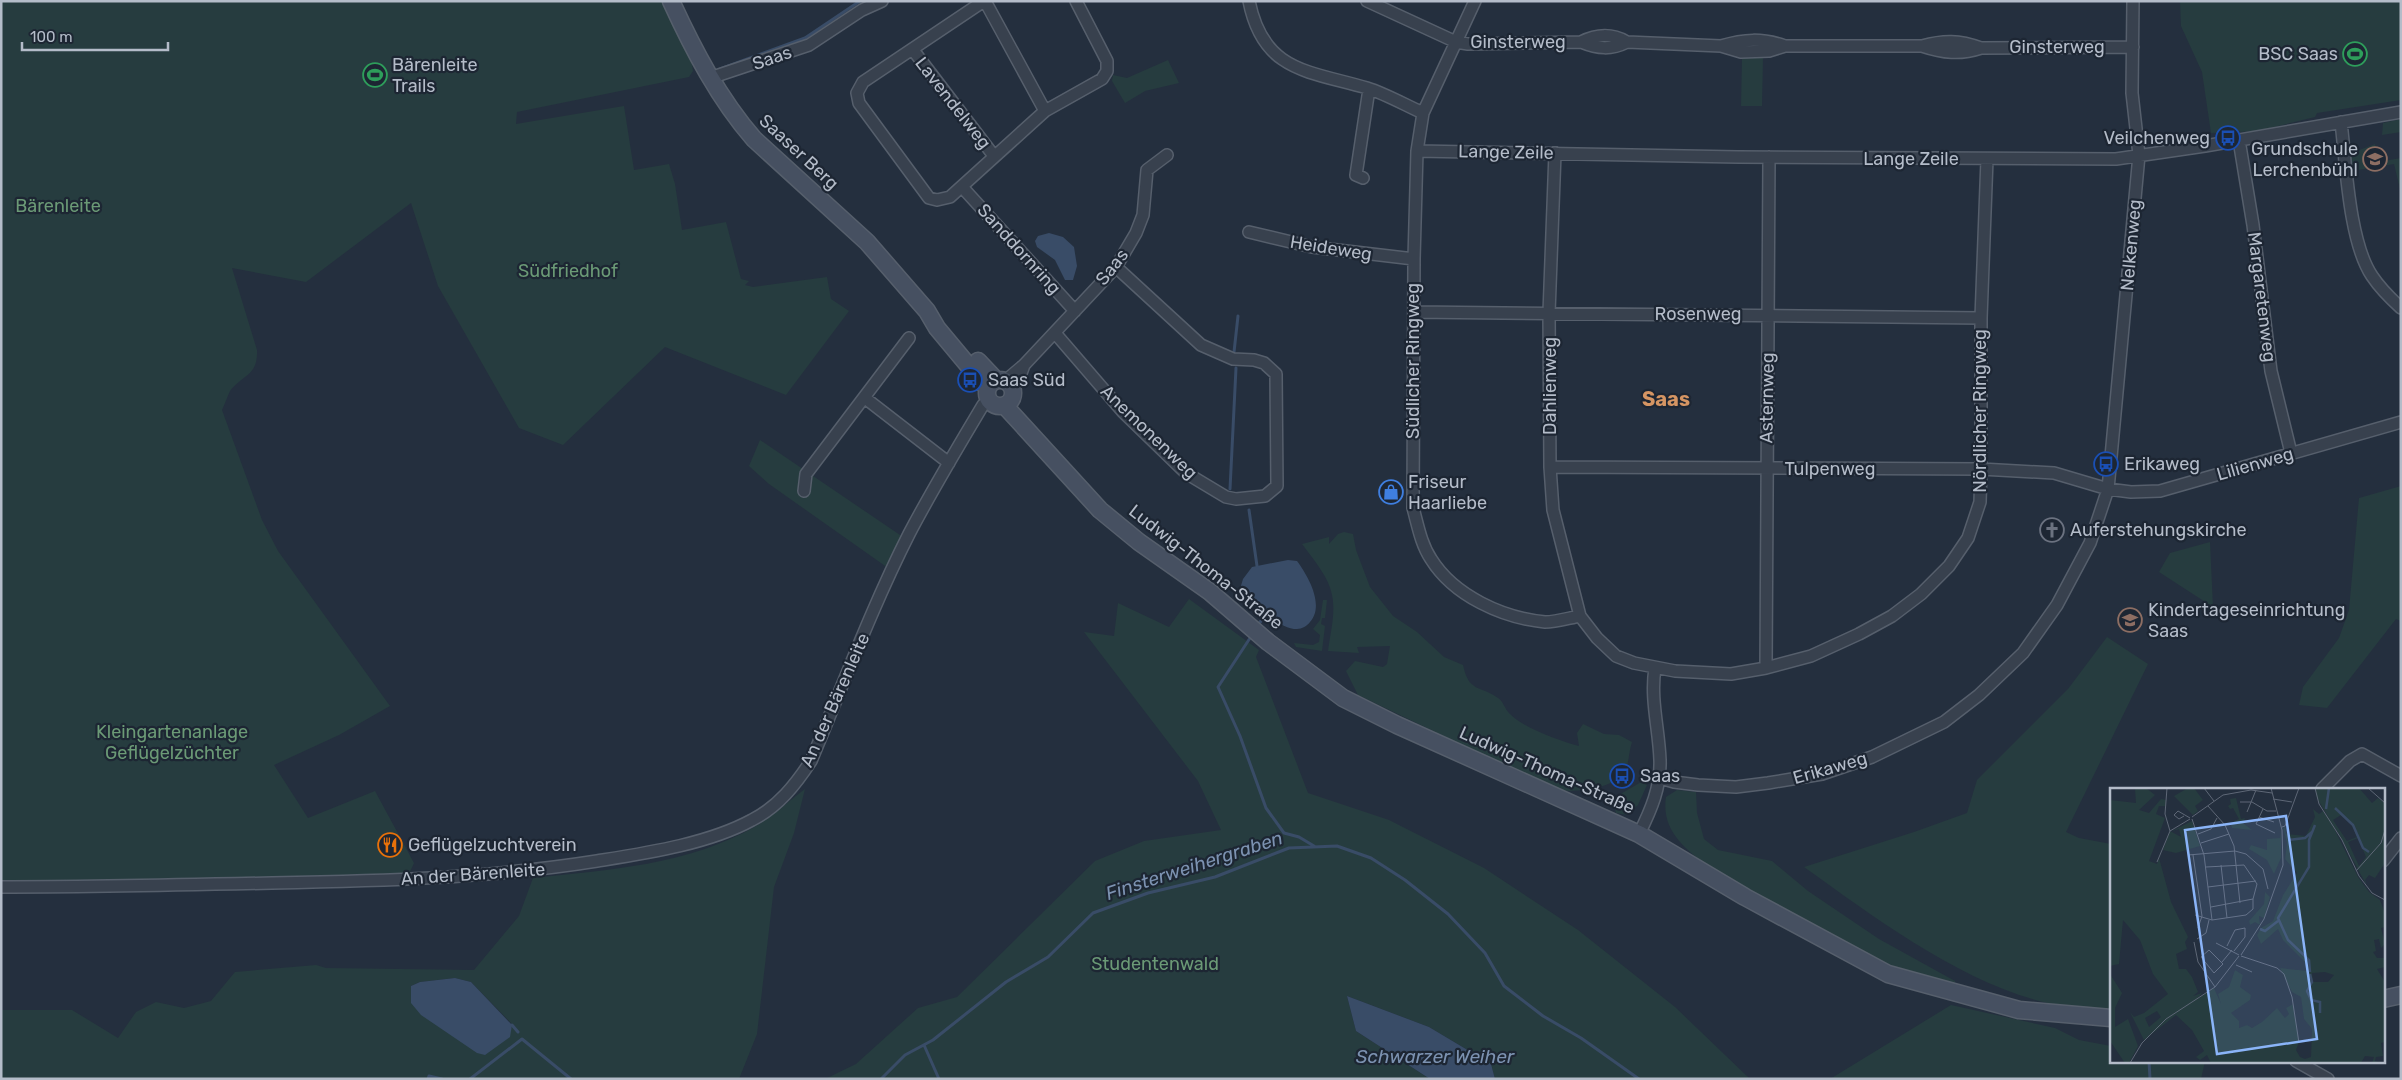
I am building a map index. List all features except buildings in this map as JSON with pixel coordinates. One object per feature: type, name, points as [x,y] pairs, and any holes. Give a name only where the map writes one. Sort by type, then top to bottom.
[{"type":"street","name":"Saaser Berg","points":[[671,1],[710,78],[741,125],[754,140],[867,242],[927,310],[937,328],[1001,392]]},
{"type":"street","name":"Saas","points":[[710,78],[809,45],[862,10],[882,1]]},
{"type":"street","name":"Sanddornring","points":[[984,1],[863,82],[857,94],[859,103],[929,198],[937,200],[950,197],[963,188],[994,156],[1045,111],[1102,79],[1107,71],[1107,62],[1076,1]]},
{"type":"street","points":[[984,1],[1045,111]]},
{"type":"street","points":[[1249,1],[1252,19],[1268,46],[1299,77],[1369,88],[1423,114]]},
{"type":"street","points":[[1367,1],[1456,42]]},
{"type":"street","name":"Südlicher Ringweg","points":[[1475,1],[1423,114],[1417,151],[1414,259],[1413,508],[1421,538],[1431,558],[1447,580],[1466,594],[1492,608],[1519,617],[1547,622],[1580,616]]},
{"type":"street","name":"Nelkenweg","points":[[2108,489],[2140,155],[2132,93],[2134,1]]},
{"type":"street","name":"Ginsterweg","points":[[1456,42],[1468,44],[1581,42],[1594,36],[1612,35],[1627,42],[1720,46],[1741,40],[1767,40],[1785,46],[1922,46],[1940,52],[1952,53],[1966,53],[1981,48],[2133,47]]},
{"type":"street","name":"Lavendelweg","points":[[913,50],[994,156]]},
{"type":"street","points":[[1363,178],[1356,175],[1369,88]]},
{"type":"street","name":"Lange Zeile","points":[[1417,151],[1769,158],[2116,159],[2401,112]]},
{"type":"street","points":[[2341,122],[2360,247],[2371,275],[2401,308]]},
{"type":"street","name":"Margaretenweg","points":[[2239,140],[2272,371],[2291,453]]},
{"type":"street","name":"Dahlienweg","points":[[1555,153],[1549,313],[1550,467],[1553,510],[1580,616]]},
{"type":"street","name":"Saas","points":[[1001,392],[1020,376],[1024,365],[1116,267],[1136,234],[1143,215],[1147,170],[1167,155]]},
{"type":"street","name":"Asternweg","points":[[1766,668],[1769,158]]},
{"type":"street","name":"Nördlicher Ringweg","points":[[1580,616],[1597,638],[1616,656],[1634,663],[1655,668],[1732,674],[1766,668],[1811,656],[1859,634],[1892,616],[1921,594],[1949,566],[1968,538],[1980,502],[1981,318],[1987,159]]},
{"type":"street","name":"Sanddornring","points":[[963,188],[1075,311]]},
{"type":"street","name":"Heideweg","points":[[1249,232],[1312,247],[1414,259]]},
{"type":"street","name":"Anemonenweg","points":[[1055,332],[1123,412],[1186,474],[1226,497],[1236,499],[1266,496],[1276,486],[1276,374],[1264,363],[1254,360],[1233,359],[1201,345],[1116,267]]},
{"type":"street","name":"Rosenweg","points":[[1414,312],[1767,314],[1981,318]]},
{"type":"street","points":[[804,491],[806,474],[909,338]]},
{"type":"street","name":"Ludwig-Thoma-Straße","points":[[1001,392],[1021,425],[1034,436],[1100,510],[1139,542],[1210,592],[1316,679],[1343,698],[1397,725],[1639,834],[1744,897],[1888,974],[2020,1010],[2110,1018]]},
{"type":"street","name":"An der Bärenleite","points":[[1,887],[336,882],[480,876],[536,871],[629,856],[678,845],[736,828],[761,815],[781,799],[799,779],[811,760],[883,590],[910,533],[983,405],[1001,392]]},
{"type":"street","points":[[865,398],[949,463]]},
{"type":"street","name":"Lilienweg","points":[[2108,489],[2131,492],[2160,491],[2401,422]]},
{"type":"street","name":"Tulpenweg","points":[[1550,467],[1981,469],[2054,473],[2108,489]]},
{"type":"street","name":"Erikaweg","points":[[1660,778],[1674,782],[1736,787],[1768,784],[1822,774],[1872,757],[1944,722],[1979,696],[2023,653],[2057,605],[2090,543],[2108,489]]},
{"type":"street","points":[[1639,834],[1654,804],[1660,778],[1653,679],[1655,668]]},
{"type":"street","points":[[2323,788],[2350,761],[2362,754],[2401,776]]},
{"type":"street","points":[[2384,860],[2401,838]]},
{"type":"street","points":[[2384,998],[2401,995]]},
{"type":"street","points":[[2298,1062],[2328,1079]]},
{"type":"green space","points":[[1,1],[664,1],[692,64],[693,71],[689,77],[517,112],[516,124],[624,106],[634,170],[669,164],[675,184],[682,230],[726,222],[741,279],[749,281],[745,285],[753,287],[827,277],[831,299],[849,311],[786,395],[665,347],[563,445],[519,428],[438,286],[411,203],[306,282],[232,268],[257,350],[257,359],[249,374],[230,391],[222,410],[262,520],[278,551],[390,706],[339,735],[274,765],[308,818],[375,791],[414,863],[408,876],[1,885]]},
{"type":"green space","points":[[2180,1],[2401,1],[2401,100],[2317,113],[2315,117],[2258,131],[2211,133],[2202,72],[2181,26]]},
{"type":"green space","points":[[1742,58],[1763,58],[1762,106],[1741,106]]},
{"type":"green space","points":[[1168,60],[1179,83],[1145,91],[1125,103],[1112,81],[1113,75],[1127,78]]},
{"type":"green space","points":[[2401,119],[2401,132],[2382,135],[2383,123]]},
{"type":"green space","points":[[2375,144],[2378,162],[2401,158],[2401,193],[2394,164],[2352,171],[2349,154]]},
{"type":"green space","points":[[760,440],[903,537],[888,568],[769,484],[749,466]]},
{"type":"green space","points":[[2401,486],[2401,621],[2396,619],[2327,708],[2299,705],[2303,687],[2339,638],[2349,610],[2359,498]]},
{"type":"green space","points":[[1344,532],[1353,534],[1356,550],[1370,587],[1393,616],[1417,632],[1444,657],[1463,665],[1468,680],[1476,687],[1500,699],[1515,719],[1542,733],[1579,746],[1577,733],[1583,724],[1604,734],[1619,735],[1632,742],[1627,766],[1621,776],[1614,781],[1595,788],[1574,791],[1557,790],[1358,695],[1346,671],[1355,661],[1383,667],[1387,664],[1390,646],[1357,647],[1359,653],[1328,651],[1333,616],[1332,595],[1324,575],[1302,544],[1329,537],[1329,544],[1338,534]]},
{"type":"green space","points":[[2210,542],[2213,607],[2159,572],[2170,553]]},
{"type":"green space","name":"Studentenwald","points":[[1189,599],[1259,650],[1256,657],[1308,793],[1389,820],[1484,868],[1578,930],[1675,1007],[1750,1079],[1495,1079],[1491,1064],[1429,1027],[1347,996],[1356,1031],[1430,1079],[825,1079],[856,1064],[918,1008],[957,997],[1095,861],[1144,841],[1221,830],[1198,781],[1084,632],[1114,636],[1118,603],[1169,627]]},
{"type":"green space","points":[[1323,600],[1327,600],[1325,618],[1322,618],[1321,624],[1325,626],[1322,651],[1296,647],[1294,643],[1313,645],[1319,642],[1320,635],[1313,629],[1320,620]]},
{"type":"green space","points":[[2107,637],[2148,664],[2066,832],[2079,838],[2110,844],[2110,1010],[2057,1005],[2039,1001],[2008,991],[1977,977],[1946,962],[1916,944],[1858,906],[1804,867],[1967,813],[1977,780],[2068,689]]},
{"type":"green space","points":[[1643,781],[1647,785],[1638,805],[1627,815],[1616,813],[1613,802],[1617,796]]},
{"type":"green space","points":[[805,789],[794,833],[774,887],[757,1034],[739,1079],[1,1079],[1,1010],[72,1010],[118,1038],[136,1012],[156,1002],[184,1008],[211,1001],[235,972],[316,965],[326,968],[474,970],[519,916],[533,878],[648,864],[703,849],[730,839],[756,826]],"holes":[[[455,978],[471,982],[512,1024],[509,1037],[411,986],[420,982]]]},
{"type":"green space","points":[[1677,790],[1696,792],[1697,813],[1704,839],[1718,850],[1772,861],[1808,891],[1879,939],[1955,981],[1955,987],[1951,990],[1890,966],[1708,867],[1676,838],[1667,820],[1665,809],[1666,797]]},
{"type":"green space","points":[[1951,1005],[2055,1028],[2079,1040],[2110,1046],[2110,1062],[2205,1062],[2201,1079],[1830,1079]]},
{"type":"water","points":[[1049,233],[1063,237],[1074,247],[1077,266],[1073,280],[1065,280],[1055,260],[1037,247],[1035,241],[1038,236]]},
{"type":"water","points":[[1288,560],[1297,561],[1306,574],[1315,599],[1314,615],[1307,625],[1299,629],[1290,628],[1274,620],[1258,608],[1240,589],[1243,579],[1252,567]]},
{"type":"water","points":[[455,978],[471,982],[512,1025],[510,1037],[485,1055],[477,1053],[421,1015],[411,1003],[411,986],[420,982]]},
{"type":"water","name":"Schwarzer Weiher","points":[[1347,996],[1429,1027],[1491,1064],[1495,1079],[1430,1079],[1356,1031]]},
{"type":"waterway","points":[[720,69],[805,38],[860,1]]},
{"type":"waterway","points":[[1234,352],[1238,316]]},
{"type":"waterway","points":[[1230,489],[1236,368]]},
{"type":"waterway","points":[[1249,510],[1257,566]]},
{"type":"waterway","points":[[1258,625],[1266,614]]},
{"type":"waterway","points":[[1252,635],[1218,687],[1240,736],[1266,808],[1284,833],[1299,837],[1314,846]]},
{"type":"waterway","name":"Finsterweihergraben","points":[[881,1079],[905,1055],[933,1040],[1006,982],[1048,957],[1093,913],[1148,893],[1215,877],[1289,848],[1337,846],[1371,858],[1405,880],[1448,914],[1485,953],[1504,986],[1543,1016],[1581,1038],[1639,1079]]},
{"type":"waterway","name":"Finsterweihergraben","points":[[512,1025],[518,1032]]},
{"type":"waterway","name":"Finsterweihergraben","points":[[470,1079],[522,1039],[571,1079]]},
{"type":"waterway","points":[[924,1045],[939,1079]]},
{"type":"waterway","points":[[2149,1062],[2150,1079]]},
{"type":"waterway","points":[[428,1079],[429,1076],[442,1079]]},
{"type":"place","name":"BSC Saas","points":[[2355,54]]},
{"type":"place","name":"Bärenleite Trails","points":[[375,75]]},
{"type":"place","name":"Veilchenweg","points":[[2228,138]]},
{"type":"place","name":"Grundschule Lerchenbühl","points":[[2375,159]]},
{"type":"place","name":"Saas Süd","points":[[970,380]]},
{"type":"place","name":"Erikaweg","points":[[2106,464]]},
{"type":"place","name":"Friseur Haarliebe","points":[[1391,492]]},
{"type":"place","name":"Auferstehungskirche","points":[[2052,530]]},
{"type":"place","name":"Kindertageseinrichtung Saas","points":[[2130,620]]},
{"type":"place","name":"Saas","points":[[1622,776]]},
{"type":"place","name":"Geflügelzuchtverein","points":[[390,845]]},
{"type":"district","name":"Saas","points":[[1666,399]]},
{"type":"park label","name":"Bärenleite","points":[[58,206]]},
{"type":"park label","name":"Südfriedhof","points":[[568,271]]},
{"type":"park label","name":"Kleingartenanlage Geflügelzüchter","points":[[172,742]]}]
